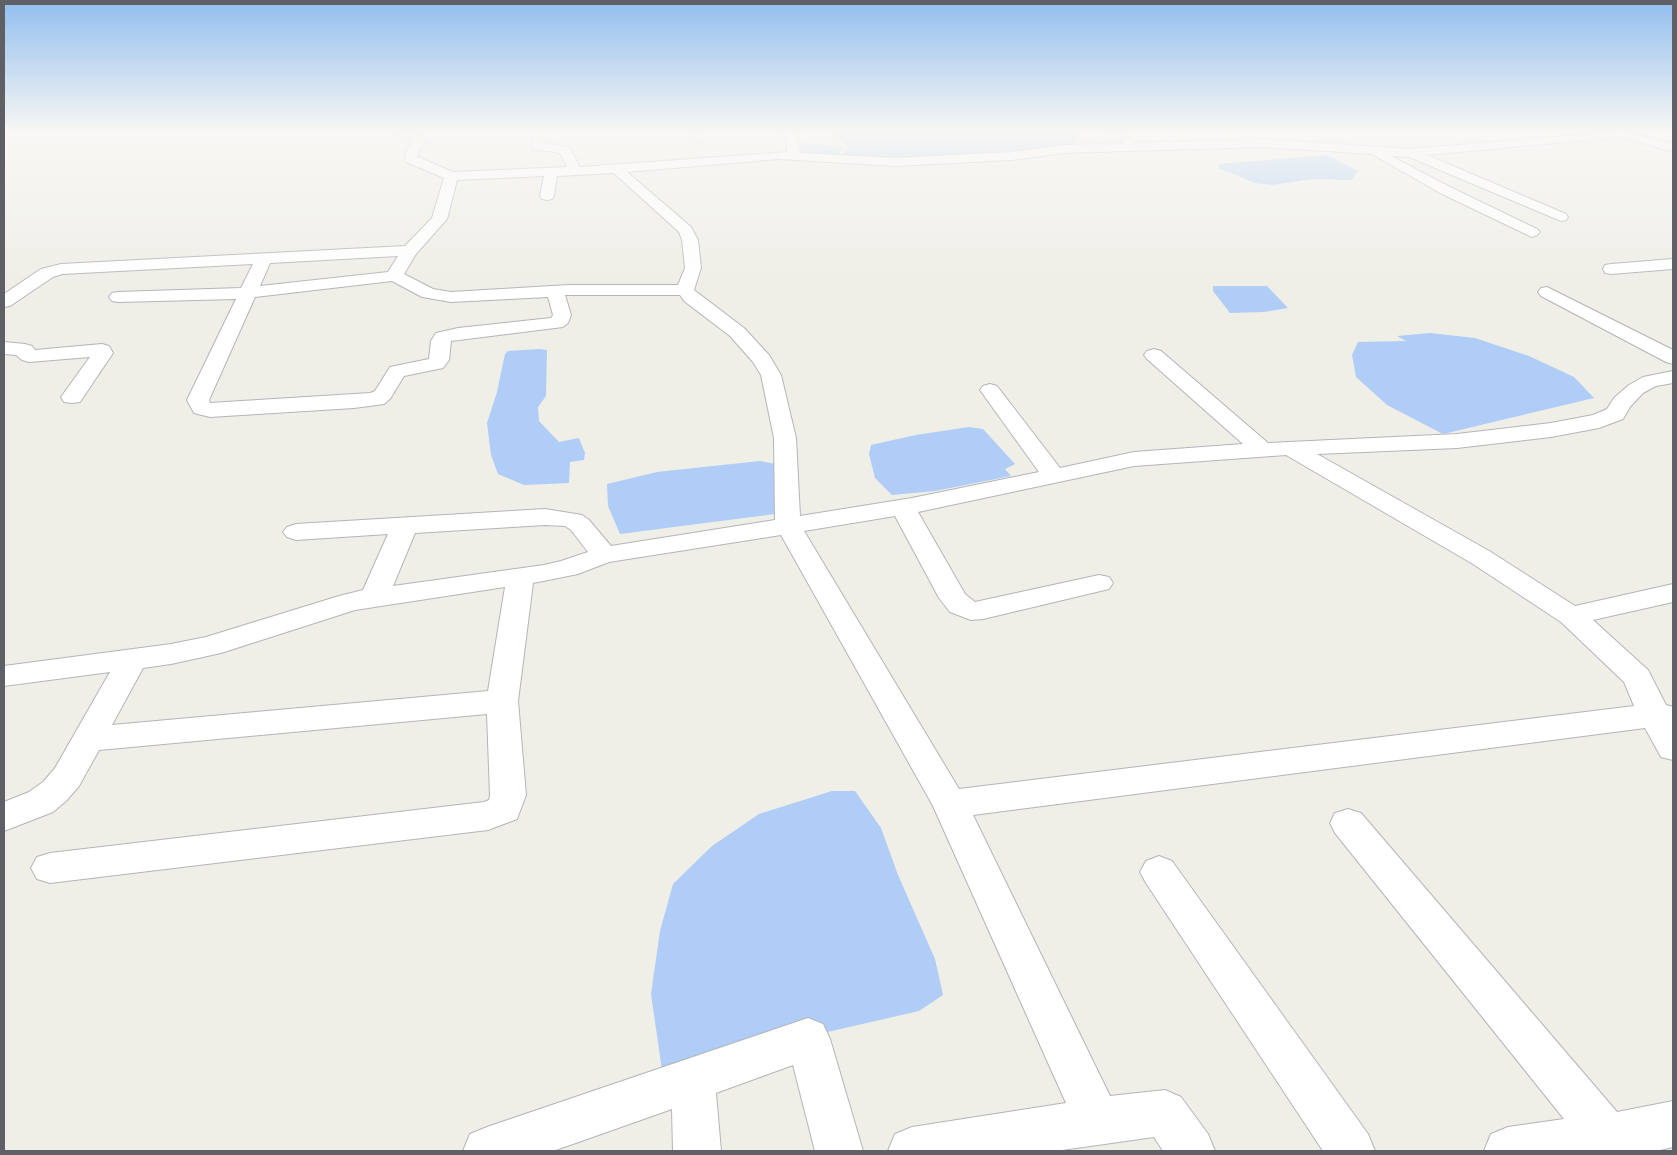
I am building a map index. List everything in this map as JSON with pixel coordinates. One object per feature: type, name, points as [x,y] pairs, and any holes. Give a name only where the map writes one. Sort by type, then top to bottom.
[{"type":"street","points":[[394,276],[410,251],[439,219],[449,185]]},
{"type":"street","points":[[547,196],[549,185]]},
{"type":"street","points":[[634,185],[686,230],[690,240],[693,268],[685,290]]},
{"type":"street","points":[[1435,185],[1532,232]]},
{"type":"street","points":[[1486,185],[1561,217]]},
{"type":"street","points":[[4,302],[47,273],[61,269],[410,251]]},
{"type":"street","points":[[264,258],[198,400],[202,408],[210,410],[354,402],[376,399],[383,395],[397,371],[436,364],[439,360],[443,337],[556,323],[561,319],[562,315],[556,291]]},
{"type":"street","points":[[1611,269],[1673,264]]},
{"type":"street","points":[[118,296],[247,293],[394,276],[428,293],[444,296],[469,297],[556,291],[685,290]]},
{"type":"street","points":[[685,290],[690,297],[737,332],[762,359],[771,375],[786,438],[788,525],[950,804],[1098,1121]]},
{"type":"street","points":[[1547,292],[1673,358]]},
{"type":"street","points":[[4,348],[25,350],[24,354],[28,356],[102,350],[103,353],[72,397]]},
{"type":"street","points":[[1154,355],[1263,450]]},
{"type":"street","points":[[4,676],[210,646],[349,602],[520,577],[568,568],[604,554],[902,507],[1134,459],[1290,448],[1458,441],[1551,430],[1599,422],[1615,414],[1622,403],[1636,389],[1650,382],[1673,377]]},
{"type":"street","points":[[990,390],[1053,476]]},
{"type":"street","points":[[1290,448],[1482,558],[1571,616],[1637,677],[1663,716],[1673,748]]},
{"type":"street","points":[[902,507],[953,598],[960,606],[971,611],[983,610],[1099,583]]},
{"type":"street","points":[[296,532],[545,517],[573,520],[580,525],[604,554]]},
{"type":"street","points":[[374,597],[405,526]]},
{"type":"street","points":[[50,868],[488,816],[504,809],[508,795],[502,701],[520,577]]},
{"type":"street","points":[[1571,616],[1673,593]]},
{"type":"street","points":[[4,817],[41,802],[55,791],[66,777],[133,658]]},
{"type":"street","points":[[88,739],[502,701]]},
{"type":"street","points":[[950,804],[1663,716]]},
{"type":"street","points":[[1348,823],[1607,1136]]},
{"type":"street","points":[[1159,872],[1351,1151]]},
{"type":"street","points":[[487,1151],[808,1038],[839,1151]]},
{"type":"street","points":[[693,1080],[697,1151]]},
{"type":"street","points":[[912,1151],[1098,1121],[1165,1113],[1191,1151]]},
{"type":"street","points":[[1508,1151],[1673,1124]]},
{"type":"water","points":[[1213,286],[1267,286],[1288,308],[1264,312],[1230,313],[1213,291]]},
{"type":"water","points":[[1430,333],[1475,338],[1529,356],[1574,377],[1594,398],[1443,434],[1387,405],[1356,377],[1352,355],[1358,342],[1406,341],[1397,336]]},
{"type":"water","points":[[547,350],[546,396],[538,407],[539,421],[559,442],[579,438],[585,453],[584,460],[570,462],[569,483],[524,485],[498,474],[491,455],[487,423],[497,392],[505,354],[508,351]]},
{"type":"water","points":[[969,427],[983,429],[1015,464],[1005,469],[1011,476],[935,491],[892,495],[875,478],[869,454],[871,445],[916,435]]},
{"type":"water","points":[[760,461],[786,466],[775,514],[620,534],[608,506],[607,484],[657,472]]},
{"type":"water","points":[[832,791],[855,791],[881,828],[898,875],[935,959],[943,995],[919,1011],[662,1070],[651,994],[660,931],[673,884],[712,846],[759,814]]}]
